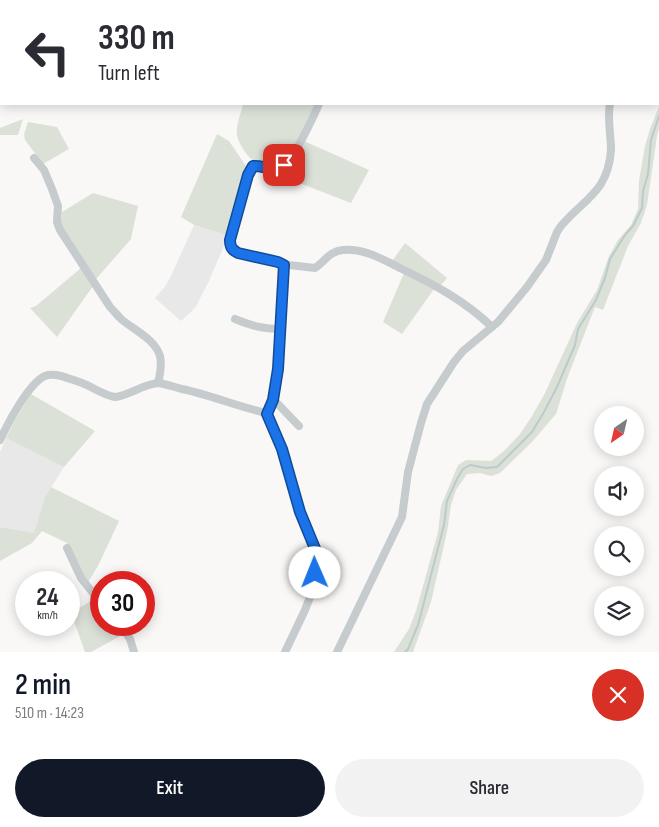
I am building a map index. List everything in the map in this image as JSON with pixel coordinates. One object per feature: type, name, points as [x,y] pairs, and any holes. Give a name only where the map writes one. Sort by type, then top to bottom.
[{"type":"street","points":[[319,105],[303,138],[281,168],[253,166],[248,175],[230,240],[230,246],[233,251],[284,265],[315,268],[334,252],[342,250],[359,251],[397,266],[445,291],[492,326]]},
{"type":"street","points":[[337,652],[402,517],[408,472],[427,404],[454,362],[504,316],[541,268],[561,226],[595,193],[604,180],[610,158],[610,105]]},
{"type":"street","points":[[34,158],[44,170],[58,206],[57,222],[60,230],[110,307],[120,318],[150,341],[157,349],[161,364],[158,383]]},
{"type":"street","points":[[284,265],[278,369],[273,400],[267,414],[282,449],[300,512],[317,557],[310,597],[287,651]]},
{"type":"street","points":[[235,319],[255,327],[281,329]]},
{"type":"street","points":[[0,440],[26,394],[45,376],[55,375],[68,378],[115,397],[158,383],[206,394],[267,414]]},
{"type":"street","points":[[273,400],[299,426]]},
{"type":"street","points":[[67,548],[81,578],[90,589]]},
{"type":"street","points":[[128,636],[134,652]]},
{"type":"shaded area","points":[[243,105],[315,105],[289,152],[276,165],[262,163],[248,156],[237,137]]},
{"type":"shaded area","points":[[659,106],[659,129],[647,205],[641,223],[628,246],[603,310],[595,307],[568,376],[556,414],[532,442],[500,473],[491,476],[480,473],[467,474],[456,490],[451,505],[447,532],[431,602],[413,652],[394,652],[409,629],[416,611],[438,532],[441,506],[458,465],[466,460],[491,461],[504,451],[520,434],[545,393],[577,323],[597,290],[609,256],[618,240],[631,225],[638,209],[639,181],[645,146]]},
{"type":"shaded area","points":[[23,119],[18,135],[0,135],[0,128]]},
{"type":"shaded area","points":[[28,122],[57,127],[69,149],[43,164],[25,140],[24,134]]},
{"type":"shaded area","points":[[217,134],[229,141],[246,166],[236,207],[226,235],[194,225],[181,217]]},
{"type":"shaded area","points":[[304,141],[369,170],[351,203],[276,174],[282,170]]},
{"type":"shaded area","points":[[93,193],[138,206],[131,239],[96,279],[61,225],[62,212]]},
{"type":"shaded area","points":[[194,225],[226,235],[223,248],[209,281],[195,308],[181,321],[155,298],[171,276]]},
{"type":"shaded area","points":[[405,243],[447,278],[441,285],[393,260]]},
{"type":"shaded area","points":[[81,268],[93,286],[57,337],[30,308],[36,306]]},
{"type":"shaded area","points":[[404,273],[434,289],[402,334],[383,322]]},
{"type":"shaded area","points":[[31,394],[95,431],[64,467],[6,438]]},
{"type":"shaded area","points":[[6,438],[64,467],[45,497],[34,533],[0,527],[0,452]]},
{"type":"shaded area","points":[[51,487],[119,521],[98,566],[95,571],[90,571],[90,579],[87,584],[67,543],[42,531],[32,543],[0,561],[0,527],[34,533],[45,497]]},
{"type":"shaded area","points":[[90,601],[90,636],[120,636],[91,652],[85,652],[79,636],[80,608]]},
{"type":"waterway","points":[[405,652],[418,625],[444,525],[447,501],[457,479],[463,469],[470,465],[486,468],[497,467],[532,432],[544,412],[575,345],[578,329],[596,300],[610,259],[633,226],[642,208],[651,140],[659,116]]},
{"type":"route","points":[[284,165],[276,169],[257,165],[253,166],[248,175],[230,246],[233,251],[238,253],[284,265],[278,369],[273,400],[267,414],[282,449],[300,512],[316,551],[317,564],[315,573]]}]
